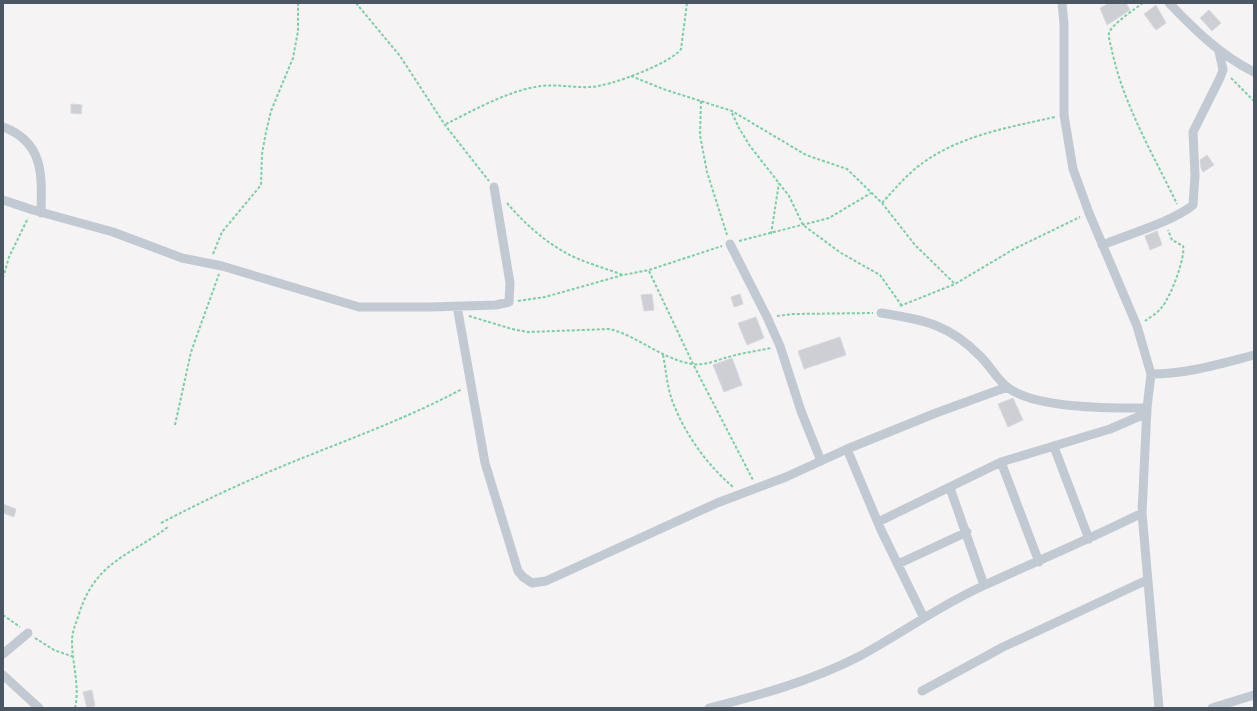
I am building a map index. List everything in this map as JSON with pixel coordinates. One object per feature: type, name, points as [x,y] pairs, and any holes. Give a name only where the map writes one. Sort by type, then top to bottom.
[{"type":"street","points":[[1062,3],[1064,24],[1064,115],[1073,169],[1088,213],[1137,326],[1151,374],[1147,411],[1142,513],[1159,708]]},
{"type":"street","points":[[1169,3],[1198,33],[1219,51],[1254,72]]},
{"type":"street","points":[[1102,245],[1168,219],[1193,205],[1195,198],[1193,132],[1217,86],[1223,70],[1219,51]]},
{"type":"street","points":[[3,127],[16,132],[27,141],[34,152],[42,176],[37,212]]},
{"type":"street","points":[[3,200],[37,212],[113,232],[182,258],[222,266],[359,306],[458,310],[509,302],[510,283],[494,186]]},
{"type":"street","points":[[730,244],[780,346],[801,411],[821,461]]},
{"type":"street","points":[[458,310],[485,463],[518,571],[523,578],[532,583],[546,581],[740,493],[757,488],[847,449],[1007,387]]},
{"type":"street","points":[[881,313],[920,321],[949,330],[981,357],[1007,387],[1026,396],[1064,405],[1147,411]]},
{"type":"street","points":[[1151,374],[1173,374],[1204,368],[1254,355]]},
{"type":"street","points":[[878,522],[1001,462],[1110,429],[1147,411]]},
{"type":"street","points":[[1054,447],[1089,539]]},
{"type":"street","points":[[847,449],[878,522],[924,618]]},
{"type":"street","points":[[1001,462],[1039,562]]},
{"type":"street","points":[[950,488],[967,532],[984,585]]},
{"type":"street","points":[[709,708],[762,694],[827,671],[857,657],[984,585],[1039,562],[1142,513]]},
{"type":"street","points":[[898,564],[967,532]]},
{"type":"street","points":[[922,692],[1002,647],[1147,580]]},
{"type":"street","points":[[3,654],[28,633]]},
{"type":"street","points":[[3,675],[39,708]]},
{"type":"street","points":[[1212,708],[1254,695]]},
{"type":"path","points":[[208,263],[222,232],[261,185],[262,154],[271,111],[293,58],[298,31],[298,3]]},
{"type":"path","points":[[356,3],[400,56],[445,125],[484,176],[524,221],[568,254],[623,275]]},
{"type":"path","points":[[445,125],[482,106],[535,87],[592,87],[630,76],[677,55],[683,40],[687,3]]},
{"type":"path","points":[[1143,3],[1112,28],[1109,36],[1117,71],[1131,111],[1156,159],[1180,213]]},
{"type":"path","points":[[1223,70],[1254,102]]},
{"type":"path","points":[[630,76],[664,89],[732,111],[806,155],[847,169],[882,203],[915,246],[955,284]]},
{"type":"path","points":[[701,100],[700,135],[707,172],[730,244]]},
{"type":"path","points":[[732,111],[739,128],[750,146],[779,181],[789,196],[803,225],[841,253],[880,275],[902,306]]},
{"type":"path","points":[[882,203],[916,168],[951,146],[995,130],[1064,115]]},
{"type":"path","points":[[771,234],[779,181]]},
{"type":"path","points":[[509,302],[545,297],[623,275],[649,270],[730,244],[829,218],[872,193]]},
{"type":"path","points":[[3,278],[12,250],[37,212]]},
{"type":"path","points":[[767,317],[793,314],[881,313],[955,284],[1014,250],[1088,213]]},
{"type":"path","points":[[1137,326],[1161,309],[1167,301],[1181,265],[1183,246],[1170,237],[1167,227],[1168,219]]},
{"type":"path","points":[[175,425],[191,352],[222,266]]},
{"type":"path","points":[[649,270],[693,364],[757,488]]},
{"type":"path","points":[[458,310],[512,329],[528,332],[610,329],[622,332],[663,355],[693,364],[712,362],[728,357],[780,346]]},
{"type":"path","points":[[663,355],[672,399],[683,423],[716,472],[740,493]]},
{"type":"path","points":[[161,523],[200,502],[249,480],[383,427],[421,410],[470,384]]},
{"type":"path","points":[[75,708],[77,679],[72,638],[73,628],[85,597],[101,573],[111,563],[151,540],[168,527]]},
{"type":"building","points":[[1109,3],[1126,3],[1130,10],[1107,25],[1100,8]]},
{"type":"building","points":[[1156,5],[1166,23],[1156,30],[1144,14]]},
{"type":"building","points":[[1209,10],[1221,23],[1212,31],[1200,18]]},
{"type":"building","points":[[71,104],[82,105],[81,114],[71,113]]},
{"type":"building","points":[[1207,155],[1214,165],[1203,172],[1200,160]]},
{"type":"building","points":[[1157,231],[1162,245],[1150,250],[1145,236]]},
{"type":"building","points":[[652,294],[654,310],[644,311],[641,295]]},
{"type":"building","points":[[740,294],[743,304],[734,307],[731,297]]},
{"type":"building","points":[[756,317],[764,338],[747,345],[738,323]]},
{"type":"building","points":[[840,337],[846,355],[804,369],[798,351]]},
{"type":"building","points":[[732,358],[742,385],[724,392],[713,365]]},
{"type":"building","points":[[1013,398],[1023,420],[1008,427],[998,404]]},
{"type":"building","points":[[3,504],[16,509],[14,517],[3,513]]},
{"type":"building","points":[[92,690],[95,706],[87,708],[83,692]]}]
